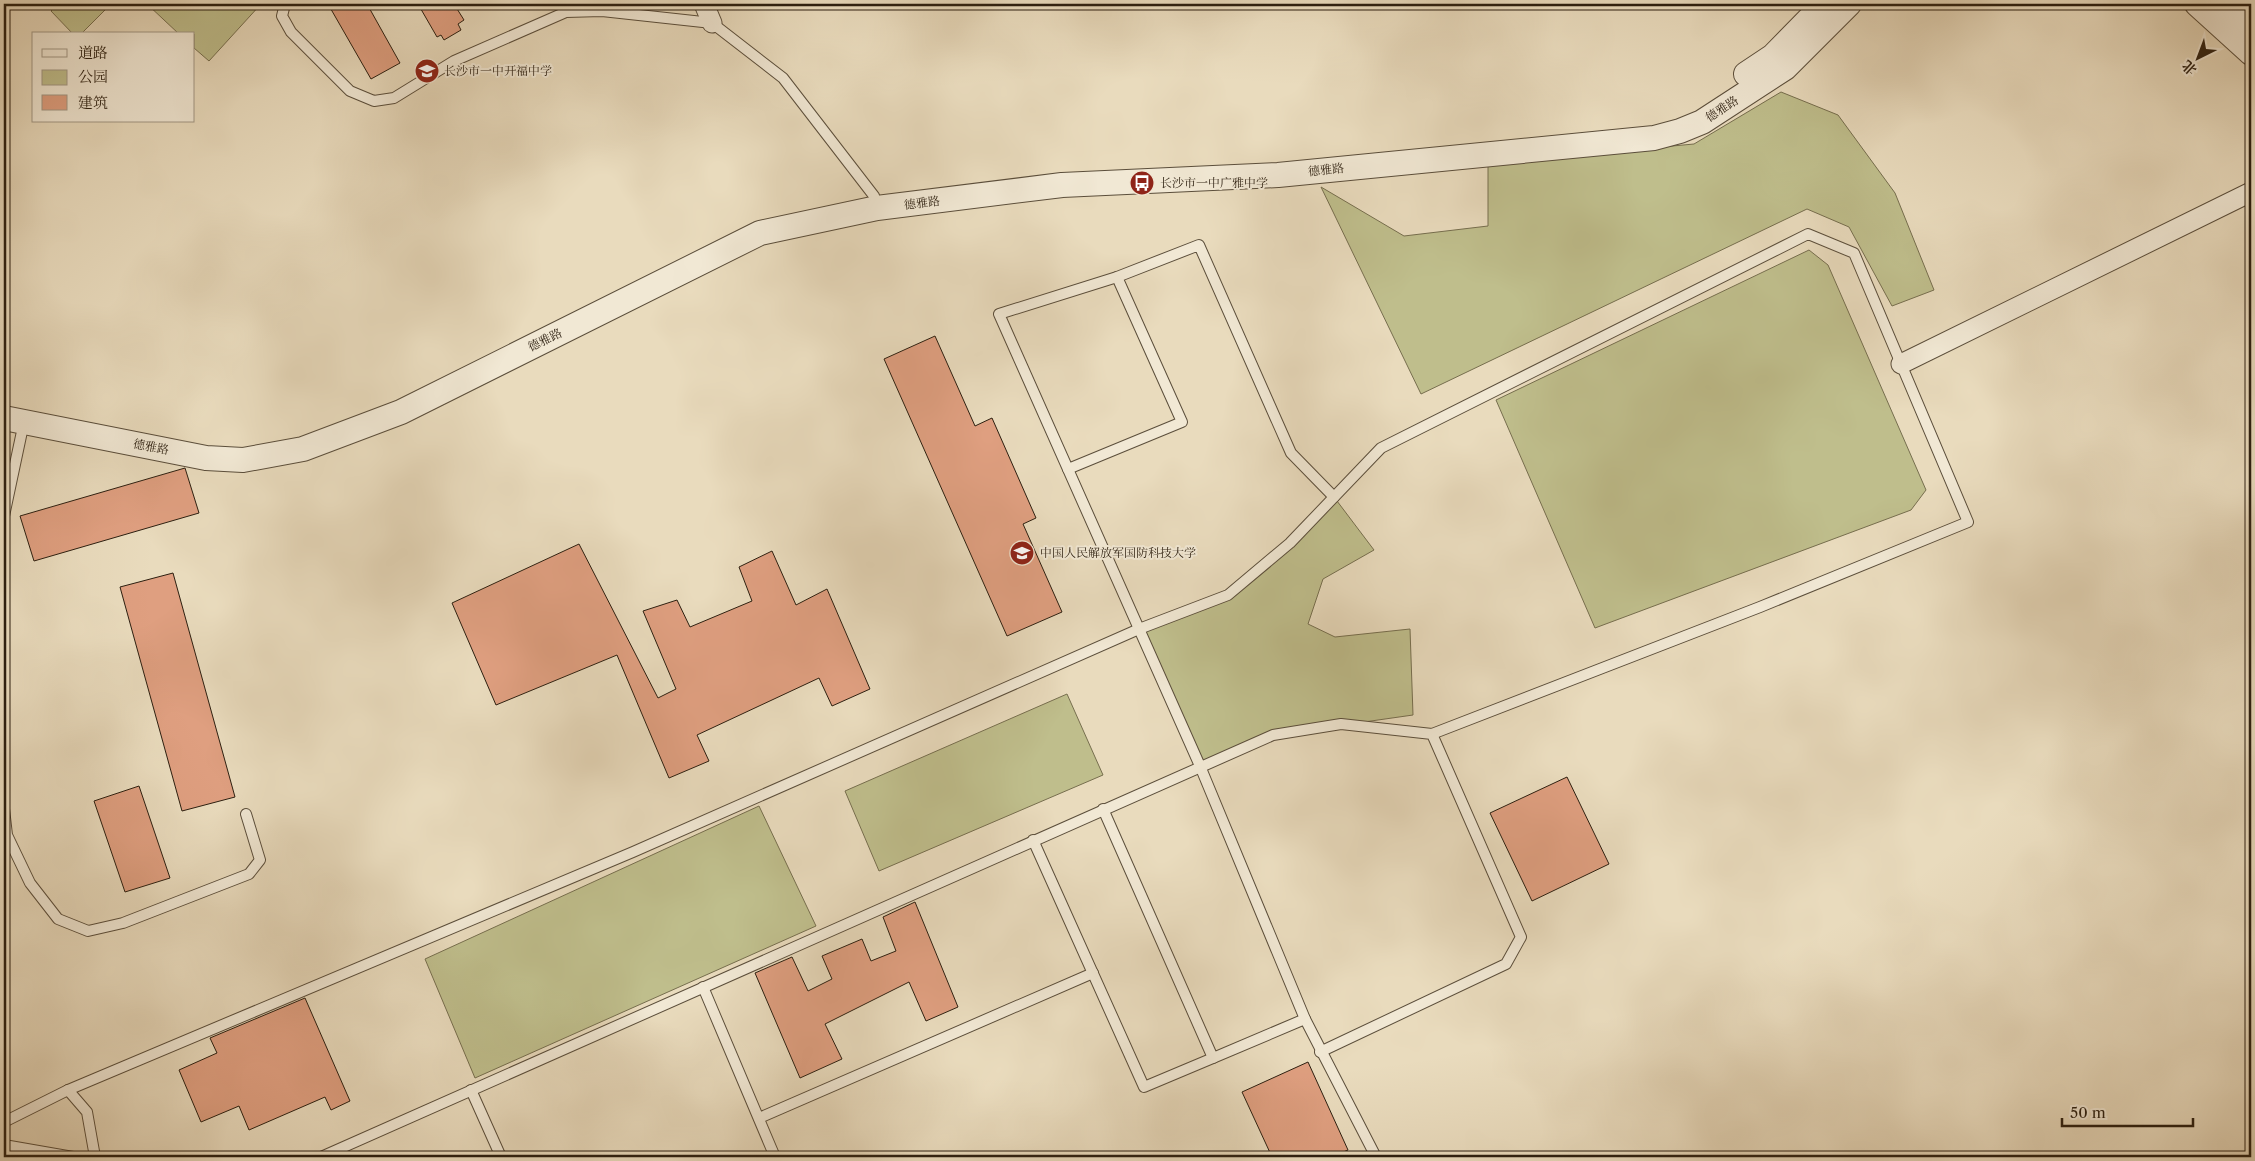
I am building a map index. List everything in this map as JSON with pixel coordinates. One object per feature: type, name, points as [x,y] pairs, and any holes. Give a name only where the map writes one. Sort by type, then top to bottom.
[{"type":"street","points":[[704,4],[712,23]]},
{"type":"street","name":"德雅路","points":[[4,408],[18,418],[214,448],[242,450],[297,442],[394,404],[697,250],[759,222],[1058,174],[1277,160],[1654,124],[1692,110],[1773,56],[1824,4]]},
{"type":"street","name":"德雅路","points":[[876,202],[1062,185],[1278,175],[1654,138],[1680,132],[1702,122],[1785,68],[1849,4]]},
{"type":"street","points":[[2197,4],[2251,53]]},
{"type":"street","points":[[2224,4],[2251,28]]},
{"type":"street","points":[[1901,364],[2251,192]]},
{"type":"lane","points":[[285,4],[282,16],[291,32],[301,43],[350,91],[374,101],[394,98],[454,61],[566,12],[602,10],[712,23],[783,78],[876,202]]},
{"type":"lane","points":[[4,1122],[68,1090],[650,845],[1139,629],[1228,595],[1290,543],[1381,448],[1808,234],[1854,253],[1968,522],[1760,607],[1432,734],[1341,724],[1274,735],[1200,766],[321,1157]]},
{"type":"lane","points":[[1334,497],[1291,452],[1199,245],[1117,277],[999,314],[1200,766],[1305,1019],[1320,1052],[1376,1157]]},
{"type":"lane","points":[[1068,469],[1182,422],[1117,277]]},
{"type":"lane","points":[[4,516],[18,418]]},
{"type":"lane","points":[[1320,1052],[1506,964],[1521,937],[1432,734]]},
{"type":"lane","points":[[4,809],[5,837],[30,884],[58,919],[88,931],[123,923],[249,874],[260,860],[246,814]]},
{"type":"lane","points":[[1103,809],[1213,1058]]},
{"type":"lane","points":[[1033,840],[1144,1086],[1305,1019]]},
{"type":"lane","points":[[759,1118],[1094,973]]},
{"type":"lane","points":[[703,987],[776,1157]]},
{"type":"lane","points":[[68,1090],[87,1112],[95,1157]]},
{"type":"lane","points":[[471,1090],[501,1157]]},
{"type":"lane","points":[[4,1145],[73,1157]]},
{"type":"green space","points":[[58,4],[111,4],[83,32],[71,32],[51,11]]},
{"type":"green space","points":[[147,4],[261,4],[209,61],[195,49],[195,32],[177,32]]},
{"type":"green space","points":[[1781,92],[1838,115],[1895,193],[1934,290],[1892,306],[1849,227],[1807,209],[1421,394],[1321,187],[1404,236],[1488,226],[1488,163],[1694,144]]},
{"type":"green space","points":[[1809,250],[1828,265],[1926,490],[1911,510],[1595,628],[1496,400]]},
{"type":"green space","points":[[1334,497],[1374,550],[1323,579],[1308,624],[1335,637],[1410,629],[1413,715],[1273,735],[1200,766],[1139,629],[1228,595]]},
{"type":"green space","points":[[1067,694],[1103,775],[879,871],[845,791]]},
{"type":"green space","points":[[759,806],[816,926],[475,1078],[425,959]]},
{"type":"building","points":[[328,4],[367,4],[400,63],[371,79]]},
{"type":"building","points":[[418,4],[454,4],[464,20],[458,24],[461,30],[444,40],[441,35],[437,37]]},
{"type":"building","points":[[935,336],[975,426],[992,418],[1036,518],[1023,524],[1062,612],[1007,636],[884,359]]},
{"type":"building","points":[[185,468],[199,513],[34,561],[20,516]]},
{"type":"building","points":[[579,544],[658,698],[676,689],[643,611],[677,600],[690,627],[752,601],[739,567],[772,551],[796,605],[827,589],[870,689],[832,706],[819,678],[697,735],[709,761],[669,778],[617,655],[496,705],[452,603]]},
{"type":"building","points":[[173,573],[235,797],[182,811],[120,587]]},
{"type":"building","points":[[1567,777],[1609,864],[1532,901],[1490,813]]},
{"type":"building","points":[[139,786],[170,878],[125,892],[94,801]]},
{"type":"building","points":[[915,902],[958,1007],[926,1021],[909,982],[825,1024],[842,1059],[800,1078],[755,973],[792,957],[808,991],[832,979],[822,956],[862,939],[871,961],[896,951],[883,917]]},
{"type":"building","points":[[305,998],[350,1101],[331,1110],[325,1097],[249,1130],[239,1106],[201,1122],[179,1070],[217,1053],[210,1038]]},
{"type":"building","points":[[1308,1062],[1348,1150],[1331,1157],[1272,1157],[1242,1092]]},
{"type":"place","name":"长沙市一中开福中学","points":[[427,71]]},
{"type":"place","name":"长沙市一中广雅中学","points":[[1142,183]]},
{"type":"place","name":"中国人民解放军国防科技大学","points":[[1022,553]]}]
